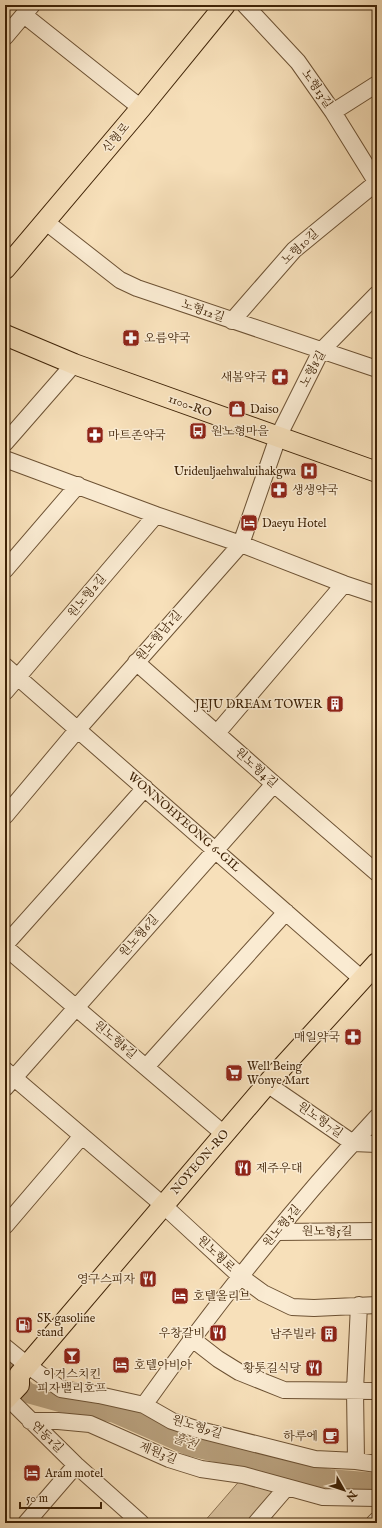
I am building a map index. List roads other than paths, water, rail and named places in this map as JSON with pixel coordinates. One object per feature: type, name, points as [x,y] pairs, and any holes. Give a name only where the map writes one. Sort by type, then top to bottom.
[{"type":"main road","name":"신형로","points":[[5,269],[141,108],[225,5]]},
{"type":"main road","name":"1100-RO","points":[[5,335],[74,364],[377,472]]},
{"type":"main road","name":"NOYEON-RO","points":[[14,1382],[224,1134],[377,963]]},
{"type":"street","name":"노형13길","points":[[245,5],[298,62],[377,182]]},
{"type":"street","points":[[5,37],[28,10],[141,108]]},
{"type":"street","points":[[332,112],[377,84]]},
{"type":"street","name":"노형10길","points":[[232,321],[294,250],[377,182]]},
{"type":"street","name":"노형12길","points":[[46,222],[120,280],[137,288],[377,369]]},
{"type":"street","name":"노형8길","points":[[278,436],[321,351],[377,294]]},
{"type":"street","points":[[5,443],[74,364]]},
{"type":"street","name":"원노형남1길","points":[[5,816],[136,662],[241,544],[278,436]]},
{"type":"street","points":[[5,459],[156,515],[241,544],[344,584],[377,595]]},
{"type":"street","points":[[5,570],[78,485]]},
{"type":"street","name":"원노형2길","points":[[18,677],[156,515]]},
{"type":"street","points":[[217,733],[344,584]]},
{"type":"street","name":"원노형4길","points":[[136,662],[377,873]]},
{"type":"street","name":"WONNOHYEONG 6-GIL","points":[[5,666],[362,978]]},
{"type":"street","points":[[5,692],[18,677]]},
{"type":"street","name":"원노형6길","points":[[8,1078],[75,1007],[274,784]]},
{"type":"street","points":[[5,946],[145,788]]},
{"type":"street","points":[[146,1067],[286,912]]},
{"type":"street","name":"원노형8길","points":[[5,946],[224,1134]]},
{"type":"street","name":"원노형로","points":[[8,1078],[163,1205],[240,1276],[263,1293],[292,1306],[314,1308],[377,1305]]},
{"type":"street","name":"원노형7길","points":[[268,1084],[353,1143],[377,1144]]},
{"type":"street","name":"원노형3길","points":[[144,1405],[192,1338],[240,1276],[377,1116]]},
{"type":"street","points":[[5,1226],[81,1137]]},
{"type":"street","name":"원노형5길","points":[[277,1232],[377,1231]]},
{"type":"street","points":[[356,1461],[356,1390],[359,1305]]},
{"type":"street","points":[[192,1338],[218,1359],[239,1372],[284,1390],[377,1391]]},
{"type":"street","points":[[5,1347],[14,1382]]},
{"type":"street","name":"원노형9길","points":[[14,1382],[99,1395],[144,1405],[172,1421],[196,1429],[315,1459],[356,1461],[377,1464]]},
{"type":"street","name":"연동1길","points":[[14,1382],[30,1421],[139,1522]]},
{"type":"street","name":"제원3길","points":[[30,1421],[58,1421],[90,1424],[169,1459],[201,1470],[243,1475],[323,1497],[377,1498]]},
{"type":"street","points":[[26,1523],[76,1465]]},
{"type":"street","points":[[256,1523],[287,1487]]},
{"type":"street","points":[[374,1523],[377,1520]]},
{"type":"waterway","name":"흘천","points":[[5,1370],[28,1393],[64,1403],[115,1413],[190,1446],[329,1479],[377,1483]]},
{"type":"place","name":"오름약국","points":[[131,338]]},
{"type":"place","name":"새봄약국","points":[[280,377]]},
{"type":"place","name":"Daiso","points":[[237,409]]},
{"type":"place","name":"원노형마을","points":[[198,431]]},
{"type":"place","name":"마트존약국","points":[[95,435]]},
{"type":"place","name":"Urideuljaehwaluihakgwa","points":[[309,471]]},
{"type":"place","name":"생생약국","points":[[279,490]]},
{"type":"place","name":"Daeyu Hotel","points":[[249,523]]},
{"type":"place","name":"JEJU DREAM TOWER","points":[[335,704]]},
{"type":"place","name":"매일약국","points":[[353,1037]]},
{"type":"place","name":"Well Being Wonye Mart","points":[[234,1073]]},
{"type":"place","name":"제주우대","points":[[243,1168]]},
{"type":"place","name":"영구스피자","points":[[148,1279]]},
{"type":"place","name":"호텔올리브","points":[[180,1296]]},
{"type":"place","name":"SK gasoline stand","points":[[24,1325]]},
{"type":"place","name":"우창갈비","points":[[218,1333]]},
{"type":"place","name":"남주빌라","points":[[329,1334]]},
{"type":"place","name":"이거스치킨 피자밸리호프","points":[[72,1356]]},
{"type":"place","name":"호텔아비아","points":[[121,1365]]},
{"type":"place","name":"황톳길식당","points":[[314,1368]]},
{"type":"place","name":"하루에","points":[[331,1436]]},
{"type":"place","name":"Aram motel","points":[[32,1473]]}]
